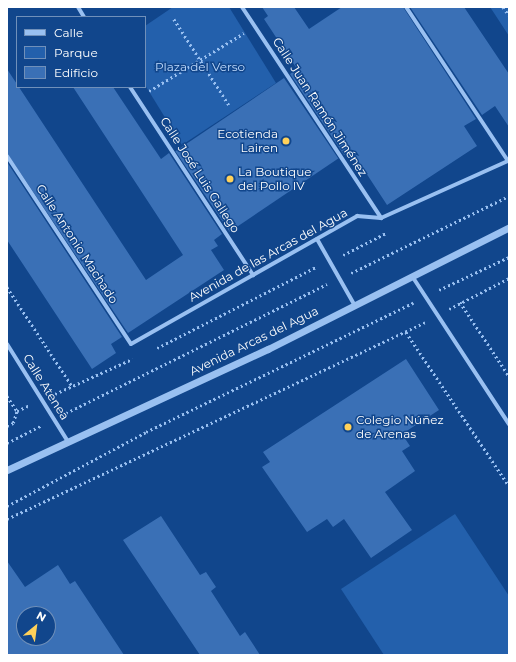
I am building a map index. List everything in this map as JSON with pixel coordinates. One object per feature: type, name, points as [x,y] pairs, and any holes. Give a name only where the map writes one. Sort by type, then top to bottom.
[{"type":"street","points":[[78,7],[83,16]]},
{"type":"street","name":"Calle Juan Ramón Jiménez","points":[[242,7],[381,218]]},
{"type":"street","name":"Avenida de las Arcas del Agua","points":[[131,344],[357,216],[381,218],[508,161],[406,7]]},
{"type":"street","name":"Calle José Luis Gallego","points":[[131,88],[253,275]]},
{"type":"street","name":"Calle Antonio Machado","points":[[7,156],[131,344]]},
{"type":"street","name":"Avenida Arcas del Agua","points":[[7,470],[67,440],[243,360],[509,228]]},
{"type":"street","points":[[317,239],[354,304]]},
{"type":"street","points":[[412,276],[509,424]]},
{"type":"street","name":"Calle Atenea","points":[[7,344],[67,440]]},
{"type":"path","points":[[504,7],[509,15]]},
{"type":"path","points":[[174,19],[229,105]]},
{"type":"path","points":[[137,98],[255,26]]},
{"type":"path","points":[[7,443],[509,196]]},
{"type":"path","points":[[149,351],[388,232]]},
{"type":"path","points":[[7,506],[146,432],[509,256]]},
{"type":"path","points":[[7,520],[406,332],[438,316],[460,302],[509,278]]},
{"type":"path","points":[[7,287],[72,386]]},
{"type":"path","points":[[460,302],[509,376]]},
{"type":"path","points":[[406,332],[509,486]]},
{"type":"path","points":[[7,426],[13,423],[17,411],[135,358]]},
{"type":"path","points":[[7,396],[17,411]]},
{"type":"green space","name":"Plaza del Verso","points":[[173,7],[229,7],[276,83],[182,145],[146,87],[146,25]]},
{"type":"green space","points":[[490,7],[509,7],[509,36],[494,13]]},
{"type":"green space","points":[[455,514],[509,596],[509,655],[384,655],[341,589]]},
{"type":"building","points":[[262,7],[294,7],[309,29],[342,7],[403,7],[476,119],[464,126],[477,146],[387,205],[351,150],[344,155],[290,74],[297,69],[264,19],[268,16]]},
{"type":"building","points":[[410,7],[464,7],[509,74],[509,127],[495,106],[482,115]]},
{"type":"building","points":[[7,69],[16,83],[16,88],[20,88],[146,280],[183,255],[74,88],[114,88],[161,159],[169,153],[222,234],[214,240],[218,246],[211,250],[224,270],[128,333],[7,153]]},
{"type":"building","points":[[284,78],[338,158],[230,232],[175,151]]},
{"type":"building","points":[[7,162],[122,337],[111,344],[116,353],[92,369],[7,240]]},
{"type":"building","points":[[406,359],[439,410],[402,434],[410,446],[402,451],[415,471],[385,492],[412,530],[371,558],[344,519],[333,527],[327,519],[307,532],[262,467],[270,462],[263,452]]},
{"type":"building","points":[[161,516],[200,575],[206,572],[216,587],[211,591],[240,636],[245,632],[260,655],[200,655],[123,540]]},
{"type":"building","points":[[7,561],[25,587],[58,565],[70,584],[75,581],[124,655],[7,655]]},
{"type":"place","name":"Ecotienda Lairen","points":[[286,141]]},
{"type":"place","name":"La Boutique del Pollo IV","points":[[230,179]]},
{"type":"place","name":"Colegio Núñez de Arenas","points":[[348,427]]}]
